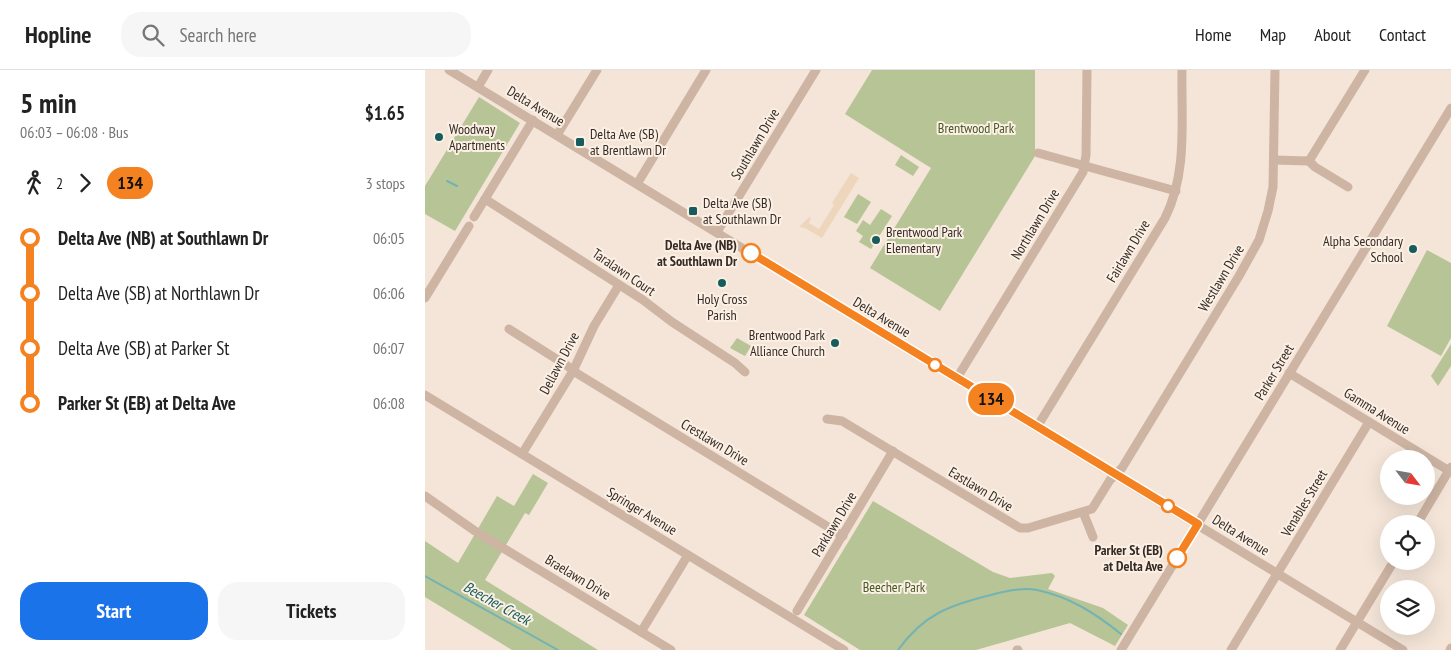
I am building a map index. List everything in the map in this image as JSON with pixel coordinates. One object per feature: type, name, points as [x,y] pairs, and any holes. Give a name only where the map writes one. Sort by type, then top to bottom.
[{"type":"street","name":"Delta Avenue","points":[[449,70],[1403,650]]},
{"type":"street","points":[[478,87],[488,70]]},
{"type":"street","points":[[557,135],[597,70]]},
{"type":"street","points":[[637,184],[706,70]]},
{"type":"street","name":"Southlawn Drive","points":[[717,232],[816,70]]},
{"type":"street","name":"Northlawn Drive","points":[[957,378],[1083,172],[1085,166],[1087,70]]},
{"type":"street","name":"Fairlawn Drive","points":[[1037,427],[1165,218],[1176,191],[1181,161],[1182,70]]},
{"type":"street","name":"Westlawn Drive","points":[[1115,475],[1122,468],[1259,240],[1273,187],[1275,70]]},
{"type":"street","points":[[1309,160],[1365,70]]},
{"type":"street","name":"Parker Street","points":[[1121,650],[1451,108]]},
{"type":"street","points":[[474,217],[533,120]]},
{"type":"street","points":[[1038,153],[1176,191]]},
{"type":"street","points":[[1274,160],[1309,160],[1315,167],[1347,187]]},
{"type":"street","name":"Taralawn Court","points":[[485,200],[619,285],[735,363],[745,372]]},
{"type":"street","points":[[425,298],[469,226]]},
{"type":"street","name":"Dellawn Drive","points":[[522,454],[573,371],[594,326],[619,285]]},
{"type":"street","name":"Crestlawn Drive","points":[[509,329],[573,371],[843,536]]},
{"type":"street","name":"Gamma Avenue","points":[[1289,373],[1450,470]]},
{"type":"street","name":"Springer Avenue","points":[[425,395],[844,650]]},
{"type":"street","name":"Eastlawn Drive","points":[[827,419],[842,421],[1020,528],[1029,528],[1083,512],[1093,507],[1115,475]]},
{"type":"street","name":"Venables Street","points":[[1231,650],[1369,422]]},
{"type":"street","name":"Parklawn Drive","points":[[797,611],[893,452]]},
{"type":"street","points":[[1422,515],[1450,470]]},
{"type":"street","name":"Braelawn Drive","points":[[425,496],[475,531],[671,650]]},
{"type":"street","points":[[1083,512],[1093,537]]},
{"type":"street","points":[[641,632],[688,555]]},
{"type":"street","points":[[1340,650],[1389,570]]},
{"type":"green space","name":"Brentwood Park","points":[[872,70],[1035,70],[1035,156],[940,311],[870,268],[931,168],[845,114]]},
{"type":"green space","points":[[479,97],[520,123],[455,231],[425,214],[425,186]]},
{"type":"green space","points":[[901,155],[919,167],[913,176],[895,165]]},
{"type":"green space","points":[[858,194],[871,202],[857,224],[844,217]]},
{"type":"green space","points":[[881,209],[892,216],[871,249],[859,242],[863,236],[856,231],[863,220],[870,225]]},
{"type":"green space","points":[[1427,250],[1451,263],[1451,338],[1441,356],[1387,326]]},
{"type":"green space","points":[[737,338],[751,346],[745,356],[730,348]]},
{"type":"green space","points":[[1451,344],[1451,366],[1438,386],[1431,376]]},
{"type":"green space","points":[[533,474],[548,483],[529,515],[525,513],[485,580],[598,650],[512,650],[425,597],[425,541],[458,563],[497,496],[514,506]]},
{"type":"green space","name":"Beecher Park","points":[[873,501],[993,572],[1010,578],[1052,573],[1055,576],[1048,589],[1103,608],[1128,625],[1115,646],[1070,623],[976,650],[860,650],[804,615]]},
{"type":"shaded area","points":[[851,173],[859,178],[822,238],[805,228],[799,227],[809,217],[811,218],[809,223],[819,229],[834,205],[832,203]]},
{"type":"waterway","points":[[447,181],[457,186]]},
{"type":"waterway","name":"Beecher Creek","points":[[425,576],[558,650]]},
{"type":"waterway","name":"Beecher Creek","points":[[898,650],[928,619],[950,607],[1002,592],[1020,589],[1037,590],[1071,601],[1102,619],[1121,634]]},
{"type":"bus line","name":"134","points":[[751,253],[1198,524],[1177,558]]},
{"type":"place","name":"Woodway Apartments","points":[[439,137]]},
{"type":"place","name":"Delta Ave (SB) at Brentlawn Dr","points":[[580,142]]},
{"type":"place","name":"Delta Ave (SB) at Southlawn Dr","points":[[693,211]]},
{"type":"place","name":"Brentwood Park Elementary","points":[[876,240]]},
{"type":"place","name":"Alpha Secondary School","points":[[1413,249]]},
{"type":"place","name":"Delta Ave (NB) at Southlawn Dr","points":[[751,253]]},
{"type":"place","name":"Holy Cross Parish","points":[[722,283]]},
{"type":"place","name":"Brentwood Park Alliance Church","points":[[835,343]]},
{"type":"place","name":"Parker St (EB) at Delta Ave","points":[[1177,558]]}]
